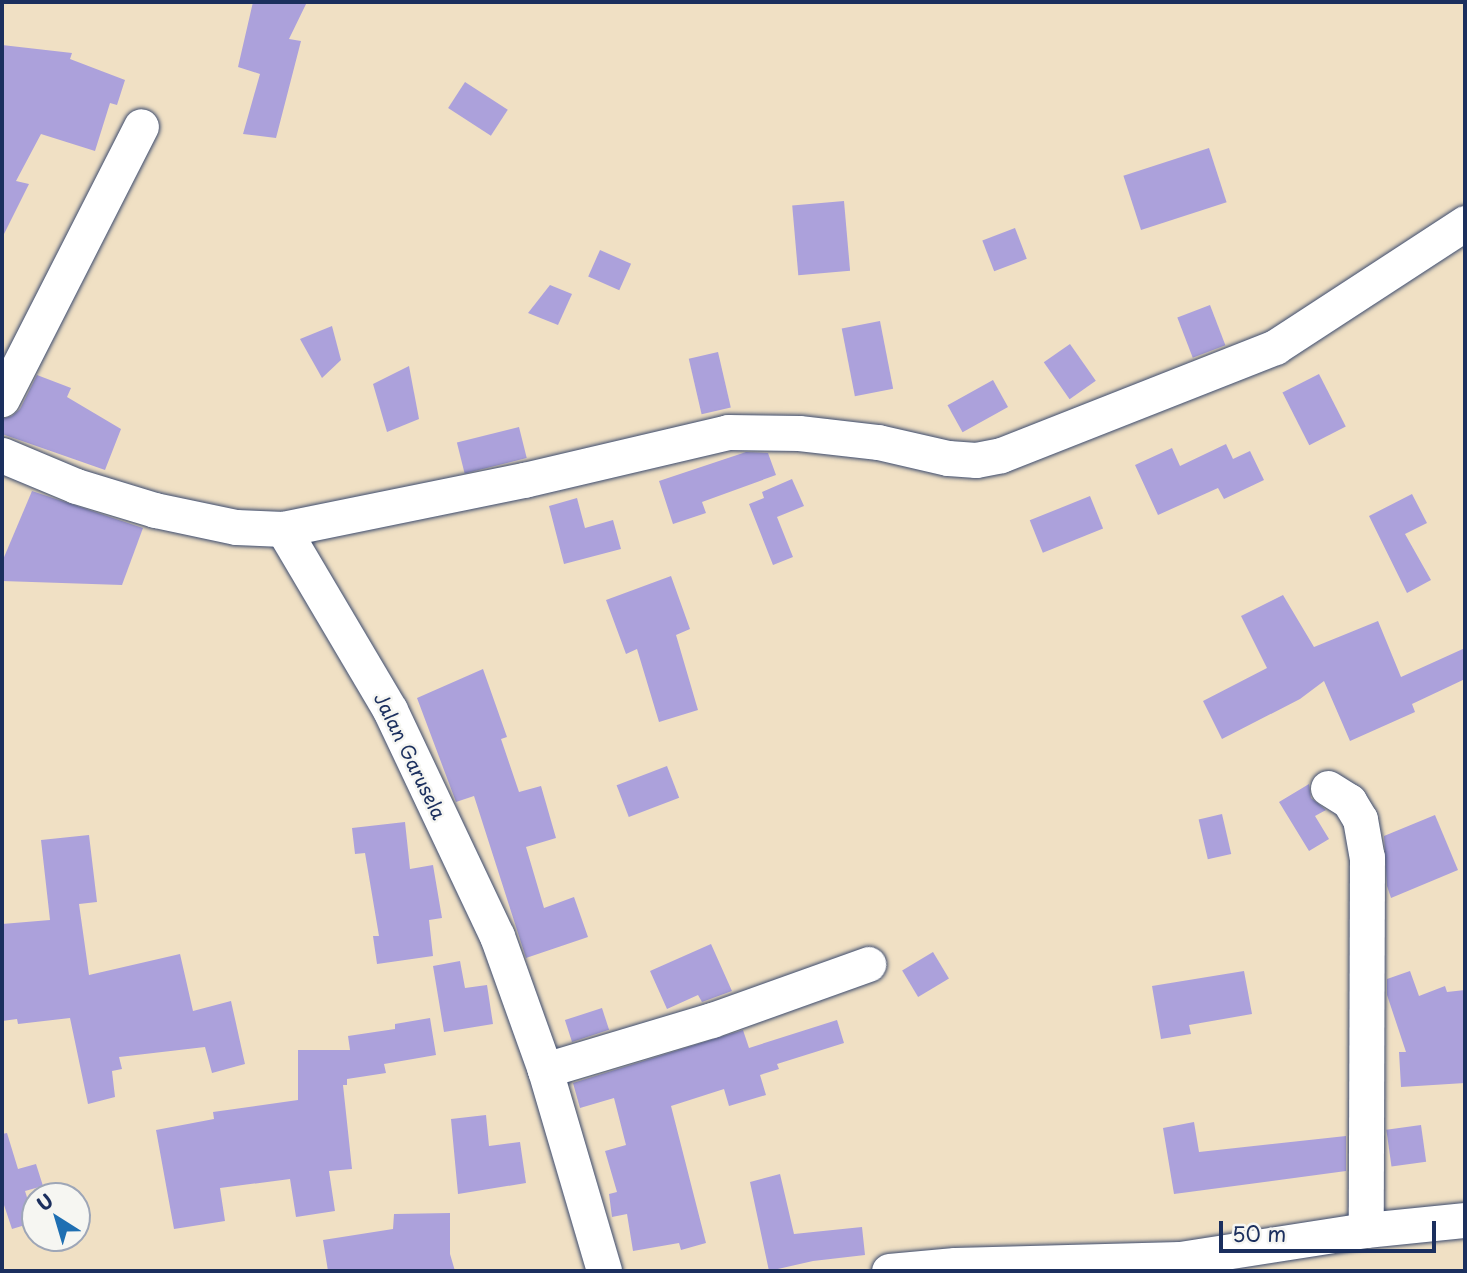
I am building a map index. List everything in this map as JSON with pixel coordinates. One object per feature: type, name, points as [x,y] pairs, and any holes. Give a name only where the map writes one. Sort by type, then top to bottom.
[{"type":"street","points":[[2,398],[141,125]]},
{"type":"street","points":[[2,456],[76,486],[155,510],[236,527],[283,529],[524,480],[727,432],[799,433],[878,442],[948,458],[976,460],[1001,455],[1275,346],[1465,223]]},
{"type":"street","name":"Jalan Garusela","points":[[283,529],[390,710],[497,936],[545,1070],[604,1271]]},
{"type":"street","points":[[1328,788],[1349,802],[1360,819],[1367,857],[1366,1230]]},
{"type":"street","points":[[545,1070],[712,1020],[867,964]]},
{"type":"street","points":[[889,1271],[955,1265],[1180,1259],[1366,1230],[1465,1220]]},
{"type":"building","points":[[253,2],[307,2],[289,39],[301,41],[276,138],[243,134],[260,74],[238,67]]},
{"type":"building","points":[[2,45],[72,53],[70,59],[125,80],[117,105],[110,103],[95,151],[41,134],[16,181],[29,184],[2,238]]},
{"type":"building","points":[[465,82],[508,110],[491,136],[448,108]]},
{"type":"building","points":[[1209,148],[1227,202],[1141,230],[1123,176]]},
{"type":"building","points":[[844,201],[850,271],[798,275],[792,206]]},
{"type":"building","points":[[1015,228],[1027,259],[994,271],[982,241]]},
{"type":"building","points":[[600,250],[631,264],[619,290],[588,276]]},
{"type":"building","points":[[550,285],[572,294],[558,325],[528,313]]},
{"type":"building","points":[[1210,305],[1225,345],[1193,358],[1177,318]]},
{"type":"building","points":[[880,321],[893,389],[855,396],[842,328]]},
{"type":"building","points":[[332,326],[341,360],[322,378],[300,339]]},
{"type":"building","points":[[1070,344],[1096,381],[1070,399],[1044,362]]},
{"type":"building","points":[[718,352],[731,408],[702,414],[689,359]]},
{"type":"building","points":[[409,366],[419,419],[387,432],[373,384]]},
{"type":"building","points":[[1319,374],[1346,427],[1309,445],[1282,393]]},
{"type":"building","points":[[37,375],[71,388],[67,397],[121,429],[105,470],[2,434],[2,419],[12,416],[20,409]]},
{"type":"building","points":[[993,380],[1008,407],[963,432],[948,405]]},
{"type":"building","points":[[519,427],[527,458],[465,474],[457,442]]},
{"type":"building","points":[[1226,444],[1233,459],[1250,451],[1264,480],[1224,499],[1218,488],[1158,515],[1135,465],[1172,448],[1180,466]]},
{"type":"building","points":[[746,452],[768,453],[776,475],[702,502],[706,513],[673,524],[659,481]]},
{"type":"building","points":[[792,479],[804,506],[777,517],[793,557],[773,565],[749,504],[764,498],[762,492]]},
{"type":"building","points":[[32,491],[143,528],[122,585],[2,581],[2,562]]},
{"type":"building","points":[[1412,494],[1427,523],[1405,534],[1431,580],[1407,593],[1369,516]]},
{"type":"building","points":[[1090,496],[1103,528],[1043,553],[1030,520]]},
{"type":"building","points":[[577,498],[585,528],[613,520],[621,549],[564,564],[549,506]]},
{"type":"building","points":[[671,576],[690,629],[676,635],[698,710],[659,722],[637,649],[626,654],[606,600]]},
{"type":"building","points":[[1283,595],[1314,647],[1378,621],[1401,677],[1465,648],[1465,679],[1412,704],[1415,712],[1350,741],[1324,681],[1300,699],[1222,739],[1203,701],[1267,668],[1241,616]]},
{"type":"building","points":[[483,669],[507,737],[501,739],[519,792],[541,786],[556,838],[526,847],[544,908],[574,897],[588,937],[526,958],[474,796],[456,802],[417,698]]},
{"type":"building","points":[[667,766],[679,798],[629,817],[617,785]]},
{"type":"building","points":[[1309,784],[1311,798],[1326,810],[1315,816],[1329,839],[1309,851],[1279,802]]},
{"type":"building","points":[[1222,814],[1231,854],[1208,859],[1199,819]]},
{"type":"building","points":[[1435,815],[1458,870],[1391,898],[1387,886],[1384,836]]},
{"type":"building","points":[[405,822],[410,869],[433,865],[442,918],[429,920],[433,956],[377,964],[373,936],[379,936],[365,853],[355,854],[352,828]]},
{"type":"building","points":[[89,835],[97,902],[79,904],[89,975],[180,954],[193,1011],[231,1001],[245,1064],[212,1073],[205,1047],[119,1057],[122,1069],[112,1071],[115,1097],[88,1104],[70,1018],[18,1024],[17,1019],[2,1021],[2,924],[50,920],[41,840]]},
{"type":"building","points":[[711,944],[732,991],[702,1002],[698,995],[667,1009],[650,971]]},
{"type":"building","points":[[933,952],[949,979],[918,997],[902,971]]},
{"type":"building","points":[[460,961],[465,988],[487,985],[493,1024],[444,1032],[433,966]]},
{"type":"building","points":[[1244,971],[1252,1014],[1189,1025],[1191,1034],[1161,1039],[1152,986]]},
{"type":"building","points":[[1410,971],[1419,996],[1445,986],[1447,992],[1465,990],[1465,1083],[1401,1087],[1399,1052],[1406,1052],[1387,995],[1387,979]]},
{"type":"building","points":[[602,1008],[609,1030],[572,1042],[565,1020]]},
{"type":"building","points":[[430,1018],[436,1055],[384,1064],[386,1073],[347,1079],[347,1085],[343,1085],[352,1169],[329,1171],[335,1211],[296,1217],[290,1179],[220,1188],[225,1221],[174,1229],[156,1130],[214,1119],[213,1112],[298,1100],[298,1050],[350,1050],[348,1036],[395,1029],[395,1024]]},
{"type":"building","points":[[837,1020],[844,1043],[777,1064],[779,1069],[760,1075],[766,1095],[729,1106],[724,1089],[671,1106],[706,1243],[681,1250],[679,1243],[633,1251],[627,1214],[612,1217],[609,1194],[617,1192],[605,1151],[626,1145],[614,1098],[580,1108],[573,1083],[743,1030],[749,1048]]},
{"type":"building","points":[[486,1115],[489,1146],[520,1142],[526,1183],[458,1194],[451,1119]]},
{"type":"building","points":[[1194,1122],[1199,1152],[1346,1136],[1346,1171],[1174,1194],[1163,1128]]},
{"type":"building","points":[[1421,1125],[1426,1162],[1391,1167],[1386,1130]]},
{"type":"building","points":[[7,1133],[18,1169],[36,1164],[42,1182],[21,1182],[21,1226],[12,1229],[2,1199],[2,1134]]},
{"type":"building","points":[[780,1174],[794,1234],[862,1227],[865,1255],[813,1261],[769,1271],[750,1182]]},
{"type":"building","points":[[450,1213],[450,1254],[455,1271],[328,1271],[323,1240],[393,1229],[394,1214]]}]
